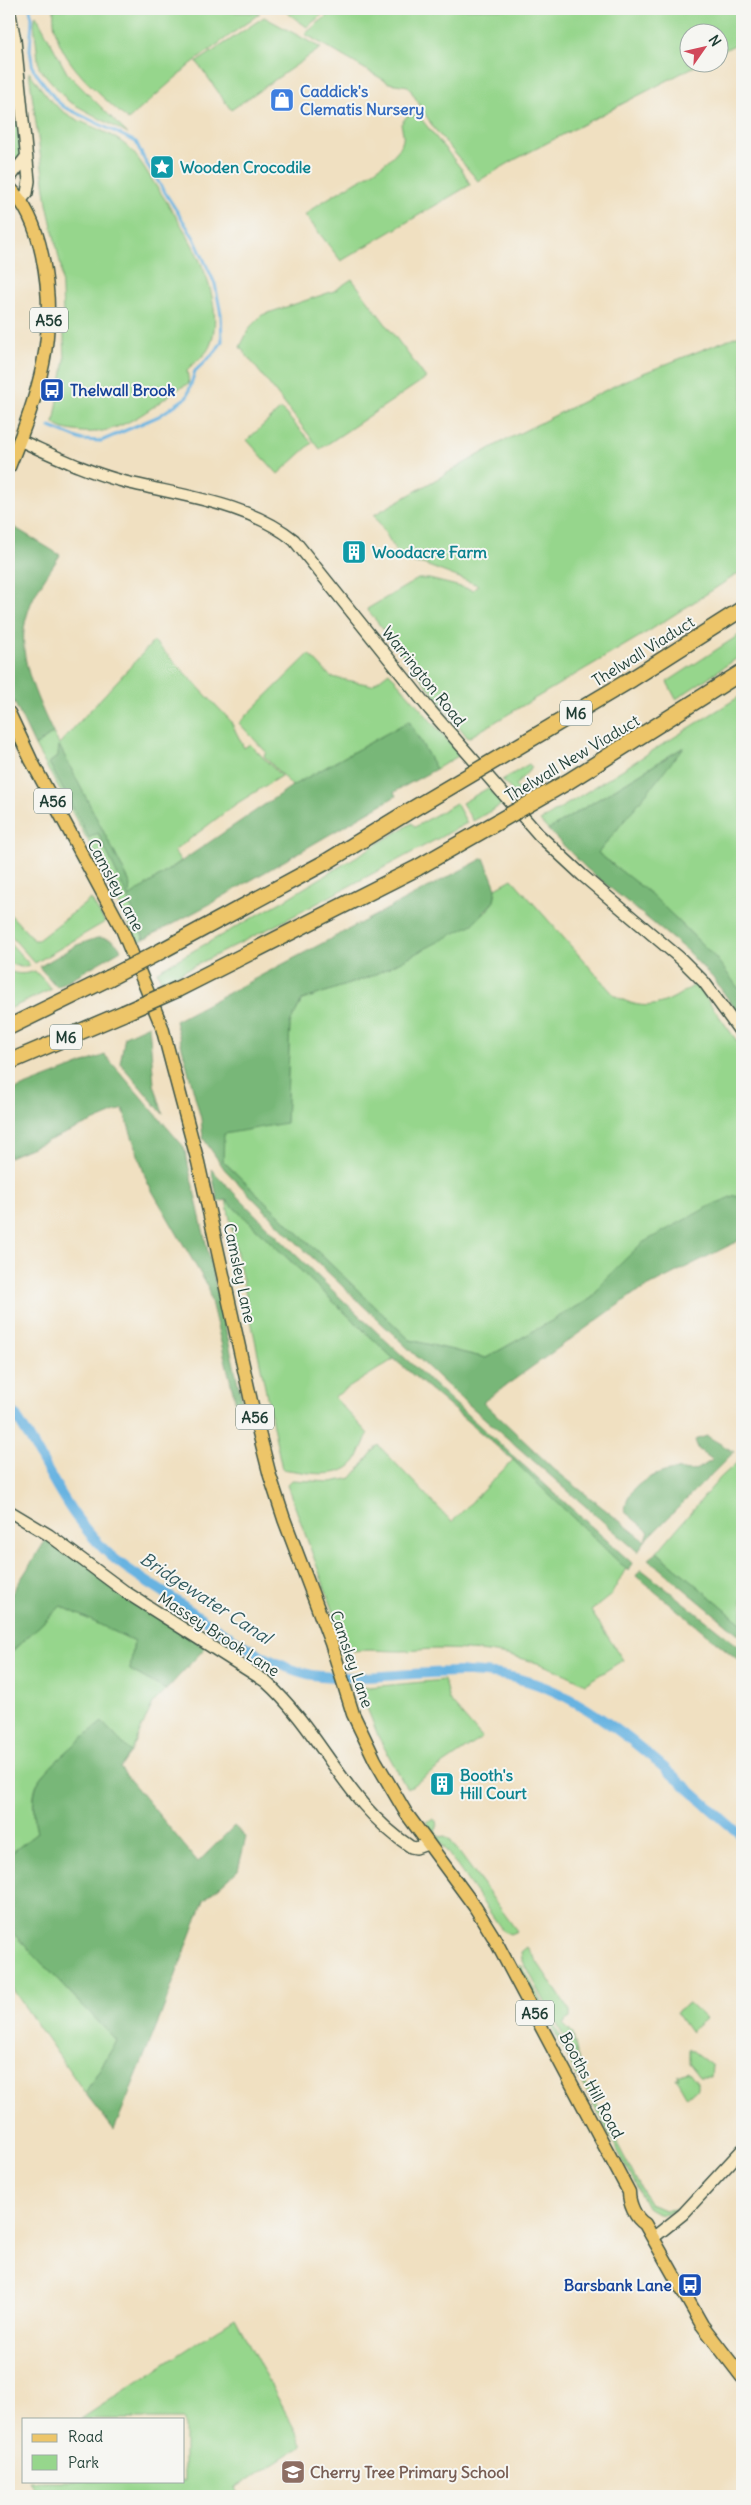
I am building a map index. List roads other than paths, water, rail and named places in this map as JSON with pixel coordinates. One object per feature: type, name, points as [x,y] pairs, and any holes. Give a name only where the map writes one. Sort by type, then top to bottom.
[{"type":"highway","name":"Thelwall Viaduct","points":[[9,1027],[163,950],[326,862],[624,684],[742,609]]},
{"type":"highway","name":"Thelwall New Viaduct","points":[[9,1062],[178,989],[417,868],[569,781],[742,672]]},
{"type":"main road","name":"A56","points":[[9,187],[28,213],[40,244],[47,277],[49,329],[40,382],[9,467]]},
{"type":"main road","name":"Camsley Lane","points":[[9,713],[134,956],[162,1027],[189,1124],[251,1401],[270,1476],[338,1664],[354,1714],[375,1760],[427,1844]]},
{"type":"main road","name":"Booths Hill Road","points":[[427,1844],[488,1927],[629,2192],[636,2196],[646,2216],[645,2224],[702,2325],[742,2377]]},
{"type":"street","points":[[9,9],[15,40],[29,188],[28,193],[20,201]]},
{"type":"street","points":[[9,179],[26,157]]},
{"type":"street","name":"Warrington Road","points":[[20,440],[73,464],[121,481],[240,511],[270,524],[288,536],[309,557],[430,710],[539,835],[582,875],[681,959],[704,982],[742,1034]]},
{"type":"street","name":"Massey Brook Lane","points":[[9,1511],[49,1535],[127,1593],[265,1681],[288,1703],[355,1797],[380,1823],[414,1848],[427,1844]]},
{"type":"street","points":[[653,2238],[683,2214],[742,2150]]},
{"type":"waterway","name":"Thelwall Brook","points":[[30,9],[32,18],[30,50],[33,69],[56,100],[64,107],[136,142],[145,161],[194,238],[215,284],[221,314],[222,341],[216,351],[195,371],[187,397],[159,416],[101,441],[82,440],[50,427]]},
{"type":"waterway","name":"Bridgewater Canal","points":[[9,1406],[27,1433],[68,1505],[81,1523],[110,1555],[132,1572],[222,1632],[262,1656],[302,1672],[320,1676],[375,1677],[455,1672],[509,1676],[536,1684],[563,1695],[617,1730],[742,1836]]},
{"type":"place","name":"Caddick's Clematis Nursery","points":[[282,100]]},
{"type":"place","name":"Wooden Crocodile","points":[[162,167]]},
{"type":"place","name":"Thelwall Brook","points":[[52,390]]},
{"type":"place","name":"Woodacre Farm","points":[[354,552]]},
{"type":"place","name":"Booth's Hill Court","points":[[442,1784]]},
{"type":"place","name":"Barsbank Lane","points":[[690,2285]]},
{"type":"place","name":"Cherry Tree Primary School","points":[[293,2472]]}]
